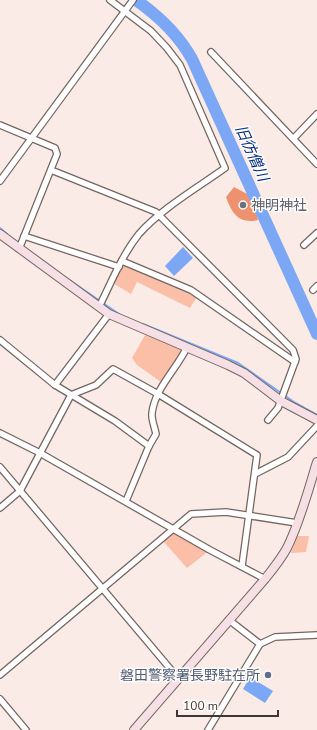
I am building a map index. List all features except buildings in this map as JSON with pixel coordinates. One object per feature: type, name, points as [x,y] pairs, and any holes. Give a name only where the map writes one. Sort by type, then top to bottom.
[{"type":"street","points":[[99,307],[129,248],[140,233],[160,215],[225,168],[180,65],[163,43],[126,10],[110,0]]},
{"type":"street","points":[[0,181],[133,0]]},
{"type":"street","points":[[211,52],[317,164]]},
{"type":"street","points":[[294,138],[317,114]]},
{"type":"street","points":[[0,125],[32,137],[55,148],[57,154],[19,249]]},
{"type":"street","points":[[51,170],[156,212],[293,350],[296,355],[295,362],[278,408],[268,420]]},
{"type":"street","points":[[304,245],[317,232]]},
{"type":"street","points":[[0,234],[109,314],[244,373],[281,401],[317,420]]},
{"type":"street","points":[[24,236],[121,264],[191,290],[295,362]]},
{"type":"street","points":[[55,385],[109,314]]},
{"type":"street","points":[[0,340],[55,385],[115,421],[148,446]]},
{"type":"street","points":[[126,501],[148,446],[156,434],[152,413],[158,394],[187,347]]},
{"type":"street","points":[[0,508],[20,491],[71,395],[96,385],[113,369],[158,394],[257,455],[242,566]]},
{"type":"street","points":[[255,474],[288,457],[317,426]]},
{"type":"street","points":[[0,433],[266,579]]},
{"type":"street","points":[[134,730],[266,579],[287,548],[297,523],[317,462]]},
{"type":"street","points":[[0,467],[178,678]]},
{"type":"street","points":[[0,675],[104,589],[191,514],[226,512],[297,523]]},
{"type":"street","points":[[229,620],[260,644]]},
{"type":"street","points":[[210,729],[260,644],[275,637],[317,635]]},
{"type":"street","points":[[0,699],[26,730]]},
{"type":"shaded area","points":[[234,187],[251,196],[258,220],[251,221],[241,219],[234,213],[226,197]]},
{"type":"shaded area","points":[[122,261],[198,295],[190,308],[137,282],[131,294],[111,282]]},
{"type":"shaded area","points":[[145,335],[181,349],[177,360],[161,382],[137,365],[132,358]]},
{"type":"shaded area","points":[[177,530],[210,550],[187,568],[163,541]]},
{"type":"shaded area","points":[[297,536],[309,536],[306,552],[291,553]]},
{"type":"water","points":[[183,247],[193,258],[174,276],[165,266]]},
{"type":"water","points":[[250,677],[273,691],[265,703],[243,689]]},
{"type":"waterway","name":"旧彷僧川","points":[[136,0],[167,26],[181,41],[192,59],[317,334]]},
{"type":"waterway","points":[[0,228],[7,234]]},
{"type":"waterway","points":[[65,277],[119,314]]},
{"type":"waterway","points":[[143,324],[238,363],[294,402],[317,415]]},
{"type":"place","name":"神明神社","points":[[243,205]]},
{"type":"place","name":"磐田警察署長野駐在所","points":[[268,675]]}]
